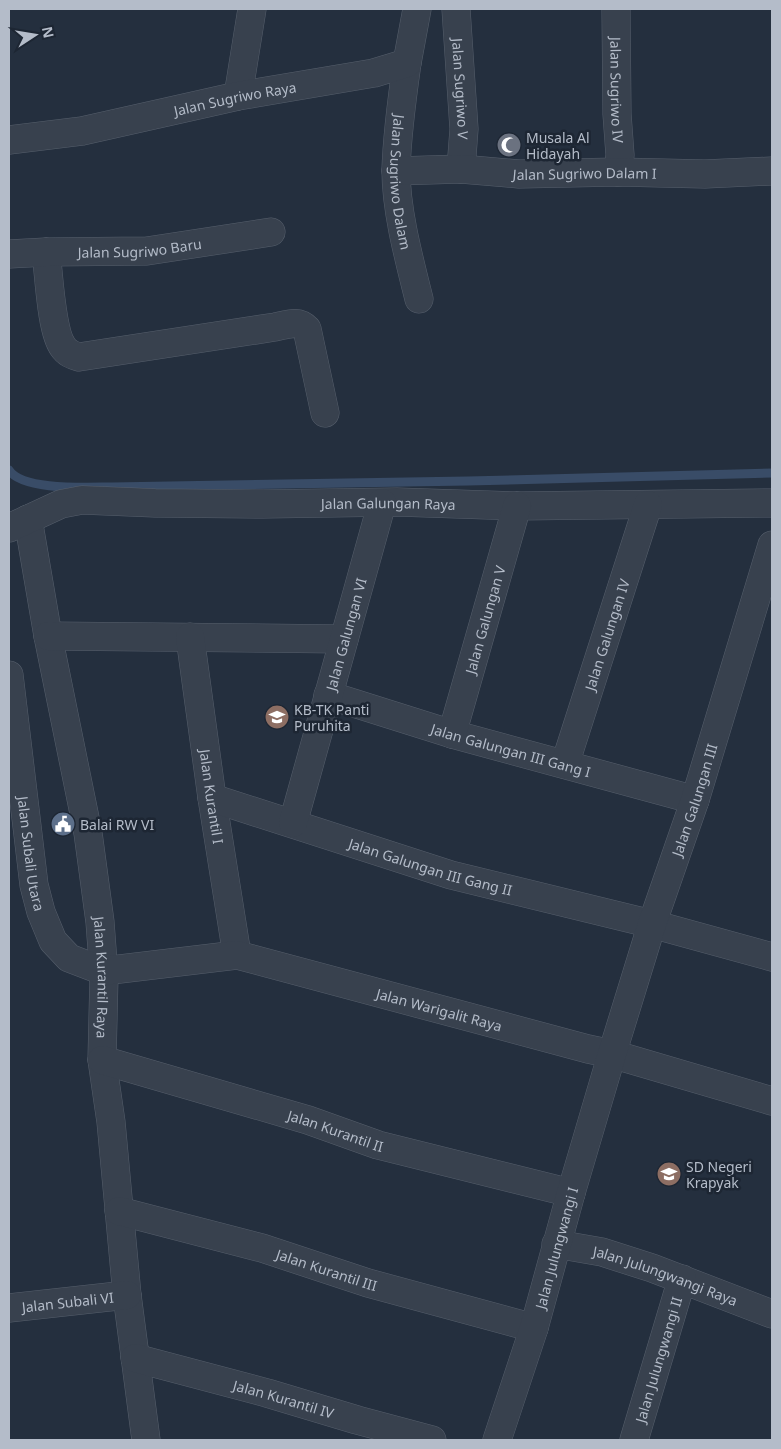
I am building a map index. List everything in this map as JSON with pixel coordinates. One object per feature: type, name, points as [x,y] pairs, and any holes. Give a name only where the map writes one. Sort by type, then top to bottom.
[{"type":"street","points":[[238,96],[252,9]]},
{"type":"street","points":[[407,63],[417,9]]},
{"type":"street","name":"Jalan Sugriwo V","points":[[456,9],[464,129],[461,169]]},
{"type":"street","name":"Jalan Sugriwo IV","points":[[616,9],[617,105],[620,155],[618,172]]},
{"type":"street","name":"Jalan Sugriwo Raya","points":[[9,140],[82,131],[238,96],[374,72],[407,63]]},
{"type":"street","name":"Jalan Sugriwo Dalam","points":[[407,63],[396,171],[400,212],[419,299]]},
{"type":"street","name":"Jalan Sugriwo Dalam I","points":[[396,171],[461,169],[519,174],[618,172],[705,174],[772,171]]},
{"type":"street","name":"Jalan Sugriwo Baru","points":[[9,254],[147,251],[271,232]]},
{"type":"street","points":[[46,252],[56,334],[63,348],[70,355],[79,357],[298,323],[303,324],[307,329],[325,413]]},
{"type":"street","name":"Jalan Galungan Raya","points":[[18,524],[61,504],[82,500],[165,503],[382,502],[518,506],[772,504]]},
{"type":"street","name":"Jalan Galungan VI","points":[[293,823],[382,502]]},
{"type":"street","name":"Jalan Galungan IV","points":[[565,764],[648,505]]},
{"type":"street","name":"Jalan Galungan V","points":[[452,734],[518,506]]},
{"type":"street","name":"Jalan Kurantil Raya","points":[[18,524],[48,636],[88,832],[100,922],[103,971],[102,1060],[127,1295],[146,1440]]},
{"type":"street","name":"Jalan Galungan III","points":[[612,1054],[652,924],[695,800],[772,545]]},
{"type":"street","points":[[48,636],[344,639]]},
{"type":"street","name":"Jalan Kurantil I","points":[[190,637],[212,798],[237,955]]},
{"type":"street","name":"Jalan Subali Utara","points":[[9,675],[34,885],[41,912],[53,941],[69,958],[103,971]]},
{"type":"street","name":"Jalan Galungan III Gang I","points":[[328,695],[452,734],[695,800]]},
{"type":"street","name":"Jalan Galungan III Gang II","points":[[212,798],[451,875],[652,924],[772,957]]},
{"type":"street","name":"Jalan Warigalit Raya","points":[[103,971],[237,955],[612,1054],[772,1101]]},
{"type":"street","name":"Jalan Julungwangi I","points":[[497,1440],[534,1328],[570,1193],[612,1054]]},
{"type":"street","name":"Jalan Kurantil II","points":[[102,1060],[308,1120],[378,1145],[570,1193]]},
{"type":"street","name":"Jalan Kurantil III","points":[[119,1211],[262,1248],[368,1282],[534,1328]]},
{"type":"street","name":"Jalan Julungwangi Raya","points":[[556,1244],[602,1252],[682,1279],[772,1314]]},
{"type":"street","name":"Jalan Julungwangi II","points":[[634,1440],[682,1279]]},
{"type":"street","name":"Jalan Subali VI","points":[[9,1308],[127,1295]]},
{"type":"street","name":"Jalan Kurantil IV","points":[[135,1358],[432,1440]]},
{"type":"waterway","points":[[9,470],[16,477],[27,482],[41,485],[88,487],[468,481],[772,473]]},
{"type":"place","name":"Musala Al Hidayah","points":[[509,145]]},
{"type":"place","name":"KB-TK Panti Puruhita","points":[[277,717]]},
{"type":"place","name":"Balai RW VI","points":[[63,824]]},
{"type":"place","name":"SD Negeri Krapyak","points":[[669,1174]]}]
